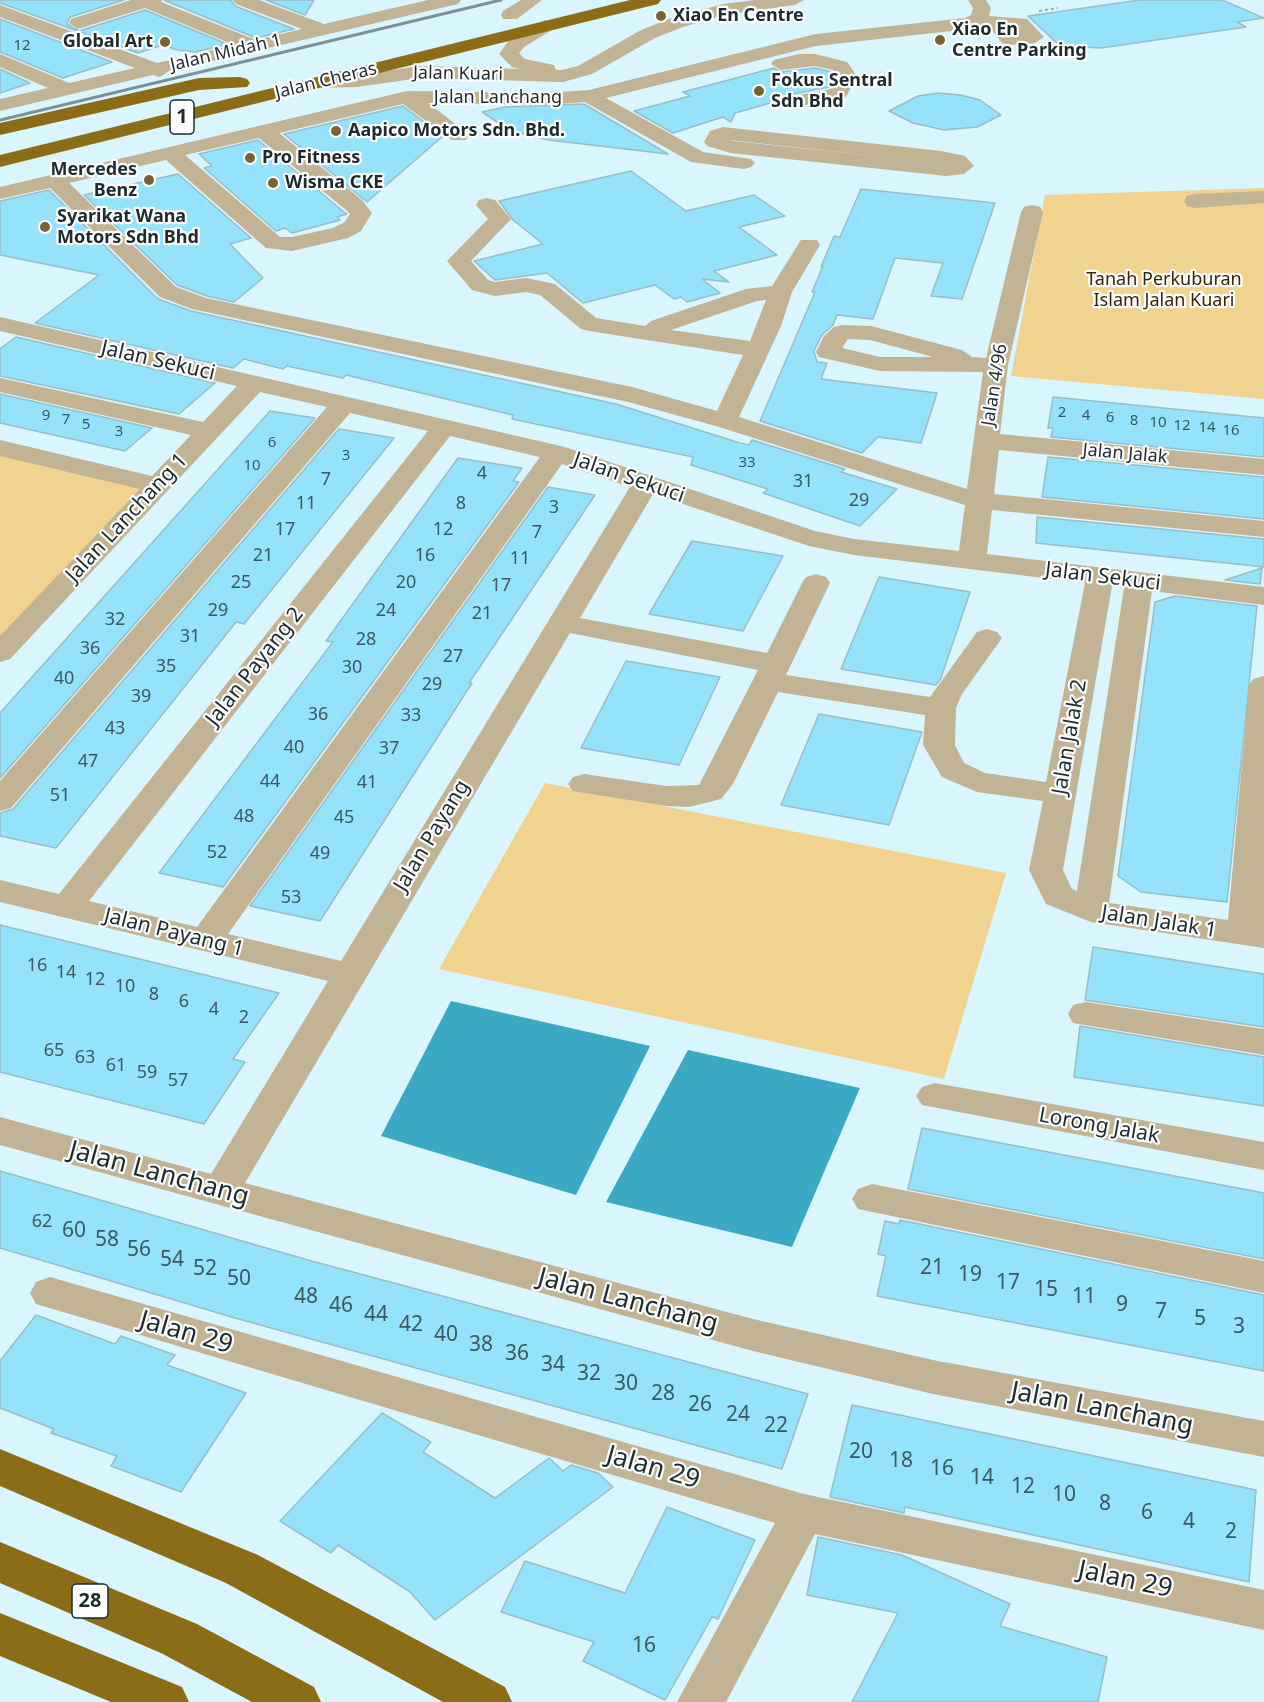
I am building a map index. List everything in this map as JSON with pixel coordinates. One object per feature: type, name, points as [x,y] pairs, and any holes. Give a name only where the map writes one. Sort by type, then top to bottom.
[{"type":"highway","name":"Jalan Cheras","points":[[0,161],[652,0]]},
{"type":"highway","points":[[488,21],[565,2]]},
{"type":"highway","name":"Jalan Cheras","points":[[0,143],[352,55]]},
{"type":"highway","points":[[0,129],[199,84],[240,83]]},
{"type":"highway","points":[[0,118],[69,114]]},
{"type":"highway","points":[[0,172],[44,151]]},
{"type":"highway","points":[[0,1467],[242,1569],[489,1702]]},
{"type":"highway","name":"28","points":[[0,1562],[180,1639],[297,1702]]},
{"type":"highway","points":[[0,1634],[165,1702]]},
{"type":"street","points":[[16,0],[181,63]]},
{"type":"street","points":[[242,0],[322,30]]},
{"type":"street","points":[[281,0],[354,23]]},
{"type":"street","name":"Jalan Midah 1","points":[[0,105],[354,23],[422,3],[452,0]]},
{"type":"street","points":[[510,15],[533,0]]},
{"type":"street","name":"Jalan Kuari","points":[[319,82],[357,81],[420,72],[549,77],[577,73],[648,34],[676,23],[723,10],[795,0]]},
{"type":"street","points":[[78,23],[146,1],[254,46]]},
{"type":"street","points":[[956,1],[1020,23],[1040,36]]},
{"type":"street","name":"Jalan Lanchang","points":[[0,193],[407,97],[545,99],[589,96],[816,40],[969,23],[986,10]]},
{"type":"street","points":[[0,11],[156,69],[175,80],[177,86],[174,90]]},
{"type":"street","points":[[332,11],[354,23]]},
{"type":"street","points":[[0,30],[26,20]]},
{"type":"street","name":"Jalan Kuari","points":[[545,26],[511,48],[509,54],[513,59],[528,66],[547,69],[596,64]]},
{"type":"street","points":[[0,60],[69,90]]},
{"type":"street","points":[[608,109],[799,60],[840,66],[847,76],[813,149]]},
{"type":"street","points":[[786,103],[839,93]]},
{"type":"street","points":[[589,96],[608,109],[698,158],[966,187]]},
{"type":"street","points":[[407,97],[459,136]]},
{"type":"street","points":[[170,153],[274,243],[292,244],[340,233],[353,226],[361,213],[354,205],[263,131]]},
{"type":"street","points":[[813,149],[951,158],[962,162],[963,166],[957,170],[946,170],[813,149]]},
{"type":"street","points":[[54,180],[168,292],[200,304],[632,395],[724,421],[979,501],[1264,530]]},
{"type":"street","points":[[1195,201],[1264,197]]},
{"type":"street","points":[[487,206],[500,219],[458,261],[480,285],[495,289],[526,285],[547,289],[589,324],[758,350]]},
{"type":"street","name":"Jalan 4/96","points":[[972,561],[996,365],[1032,212]]},
{"type":"street","points":[[724,421],[758,350],[780,292],[809,245]]},
{"type":"street","points":[[650,334],[659,326],[754,294],[780,292]]},
{"type":"street","name":"Jalan Sekuci","points":[[0,324],[556,453],[809,538],[854,547],[1264,596]]},
{"type":"street","points":[[965,363],[996,365]]},
{"type":"street","name":"Jalan Lanchang 1","points":[[0,653],[254,383]]},
{"type":"street","points":[[0,385],[209,431]]},
{"type":"street","points":[[0,801],[344,404]]},
{"type":"street","name":"Jalan Payang 2","points":[[67,907],[444,427]]},
{"type":"street","name":"Jalan Jalak","points":[[987,441],[1264,467]]},
{"type":"street","points":[[0,447],[158,485]]},
{"type":"street","points":[[206,941],[556,453]]},
{"type":"street","name":"Jalan Payang","points":[[220,1191],[348,974],[646,483]]},
{"type":"street","name":"Jalan Jalak 2","points":[[1058,896],[1046,870],[1100,577]]},
{"type":"street","points":[[1091,911],[1139,581]]},
{"type":"street","points":[[584,784],[666,796],[689,797],[710,792],[717,784],[816,583]]},
{"type":"street","points":[[562,623],[772,673],[941,708]]},
{"type":"street","points":[[987,638],[947,693],[941,708],[939,745],[953,770],[977,782],[1060,794]]},
{"type":"street","points":[[1254,936],[1264,684]]},
{"type":"street","name":"Jalan Payang 1","points":[[0,891],[348,974]]},
{"type":"street","name":"Jalan Jalak 1","points":[[1058,896],[1091,911],[1254,936]]},
{"type":"street","points":[[1086,1014],[1264,1042]]},
{"type":"street","name":"Lorong Jalak","points":[[935,1096],[1264,1156]]},
{"type":"street","name":"Jalan Lanchang","points":[[0,1131],[753,1335],[933,1377],[1264,1439]]},
{"type":"street","points":[[872,1199],[1264,1277]]},
{"type":"street","name":"Jalan 29","points":[[50,1293],[804,1513],[1264,1610]]},
{"type":"street","points":[[701,1702],[804,1513]]},
{"type":"green space","name":"Tanah Perkuburan Islam Jalan Kuari","points":[[1264,188],[1264,399],[1011,376],[1045,195]]},
{"type":"green space","points":[[0,448],[158,485],[0,653]]},
{"type":"green space","points":[[545,783],[1006,873],[944,1079],[439,969]]},
{"type":"water","points":[[451,1001],[650,1046],[576,1195],[381,1136]]},
{"type":"water","points":[[688,1050],[860,1088],[792,1247],[606,1202]]},
{"type":"building","points":[[0,0],[124,0],[70,17],[67,24],[79,31],[145,10],[227,44],[196,52],[177,50],[163,45],[138,53],[0,3]]},
{"type":"building","points":[[164,0],[231,0],[235,6],[294,29],[256,38]]},
{"type":"building","points":[[266,0],[314,0],[305,15]]},
{"type":"building","points":[[1140,0],[1222,0],[1264,18],[1237,22],[1246,27],[1101,48],[1060,46],[1028,16]]},
{"type":"building","points":[[0,19],[112,62],[63,78],[0,52]]},
{"type":"building","points":[[774,68],[781,72],[815,68],[832,72],[834,76],[829,87],[779,97],[774,102],[735,113],[731,122],[723,117],[673,133],[634,111],[690,96],[683,92]]},
{"type":"building","points":[[0,69],[30,83],[0,93]]},
{"type":"building","points":[[938,93],[961,95],[980,100],[1001,115],[977,127],[944,130],[913,123],[889,111],[918,96]]},
{"type":"building","points":[[584,104],[668,154],[549,140],[511,131],[482,112],[505,107]]},
{"type":"building","points":[[403,106],[443,136],[367,202],[284,134]]},
{"type":"building","name":"Wisma CKE","points":[[258,140],[347,214],[337,217],[340,220],[292,233],[285,228],[276,231],[204,168],[212,166],[199,154]]},
{"type":"building","points":[[631,171],[686,211],[754,195],[785,216],[739,227],[777,255],[714,271],[729,282],[702,279],[720,293],[687,302],[681,297],[674,299],[655,285],[583,303],[547,273],[495,280],[474,261],[543,244],[513,220],[499,201]]},
{"type":"building","points":[[178,174],[251,238],[230,244],[263,278],[234,302],[207,296],[177,285],[84,195]]},
{"type":"building","points":[[861,189],[995,203],[962,299],[931,296],[943,263],[895,258],[873,319],[837,315],[833,325],[822,335],[814,351],[817,362],[827,363],[821,379],[937,393],[921,443],[878,437],[862,453],[760,421],[815,292],[812,292],[834,236],[840,237]]},
{"type":"building","points":[[49,190],[158,299],[191,311],[616,404],[740,443],[749,445],[752,440],[845,469],[841,472],[897,489],[860,526],[763,493],[768,489],[691,465],[693,457],[512,419],[513,415],[346,375],[343,378],[287,366],[283,369],[244,359],[233,368],[35,323],[99,275],[0,255],[0,201]]},
{"type":"building","points":[[16,337],[215,383],[179,414],[0,376],[0,349]]},
{"type":"building","points":[[0,394],[152,428],[125,451],[0,423]]},
{"type":"building","points":[[1053,397],[1264,418],[1264,457],[1051,437],[1053,428],[1048,428]]},
{"type":"building","points":[[270,411],[315,418],[0,778],[0,713]]},
{"type":"building","points":[[339,429],[394,438],[244,624],[236,622],[56,848],[0,836],[0,813],[13,809]]},
{"type":"building","points":[[1048,457],[1264,477],[1264,519],[1042,497]]},
{"type":"building","points":[[458,458],[522,468],[513,481],[519,482],[223,887],[159,873],[333,642],[326,641]]},
{"type":"building","points":[[548,487],[595,495],[469,683],[472,683],[320,921],[250,906]]},
{"type":"building","points":[[1037,517],[1264,539],[1264,567],[1036,543]]},
{"type":"building","points":[[692,541],[783,556],[743,631],[649,614]]},
{"type":"building","points":[[1262,568],[1260,584],[1225,580]]},
{"type":"building","points":[[879,577],[970,592],[941,678],[936,685],[841,669]]},
{"type":"building","points":[[1175,596],[1257,606],[1227,902],[1141,892],[1118,876],[1155,602]]},
{"type":"building","points":[[626,661],[720,677],[679,765],[581,748]]},
{"type":"building","points":[[819,714],[922,732],[889,825],[781,805]]},
{"type":"building","points":[[0,925],[279,993],[233,1059],[245,1062],[204,1124],[0,1072]]},
{"type":"building","points":[[1093,947],[1264,974],[1264,1027],[1085,1000]]},
{"type":"building","points":[[1080,1026],[1264,1057],[1264,1106],[1074,1077]]},
{"type":"building","points":[[922,1128],[1264,1193],[1264,1259],[908,1189]]},
{"type":"building","points":[[0,1171],[308,1260],[808,1394],[782,1469],[235,1318],[0,1248]]},
{"type":"building","points":[[900,1220],[1264,1295],[1264,1371],[877,1296],[886,1256],[878,1254],[885,1221],[899,1224]]},
{"type":"building","points":[[36,1315],[115,1344],[121,1336],[175,1355],[167,1365],[246,1393],[181,1492],[111,1466],[117,1456],[51,1433],[54,1429],[0,1408],[0,1361]]},
{"type":"building","points":[[852,1405],[1256,1490],[1249,1582],[905,1507],[904,1513],[830,1497]]},
{"type":"building","points":[[382,1413],[431,1442],[423,1452],[495,1498],[549,1458],[563,1471],[571,1465],[598,1473],[613,1487],[435,1620],[410,1592],[338,1545],[331,1553],[280,1521]]},
{"type":"building","points":[[667,1507],[755,1540],[718,1619],[712,1617],[665,1700],[583,1661],[594,1642],[501,1612],[525,1561],[625,1593]]},
{"type":"building","points":[[818,1537],[902,1555],[1010,1604],[1000,1626],[1107,1657],[1098,1702],[852,1702],[898,1613],[807,1595]]},
{"type":"railway","points":[[0,120],[501,0]]},
{"type":"place","name":"Xiao En Centre","points":[[661,16]]},
{"type":"place","name":"Xiao En Centre Parking","points":[[940,40]]},
{"type":"place","name":"Global Art","points":[[165,42]]},
{"type":"place","name":"Fokus Sentral Sdn Bhd","points":[[759,91]]},
{"type":"place","name":"Aapico Motors Sdn. Bhd.","points":[[336,131]]},
{"type":"place","name":"Pro Fitness","points":[[250,158]]},
{"type":"place","name":"Mercedes Benz","points":[[149,180]]},
{"type":"place","name":"Wisma CKE","points":[[273,183]]},
{"type":"place","name":"Syarikat Wana Motors Sdn Bhd","points":[[45,227]]}]
